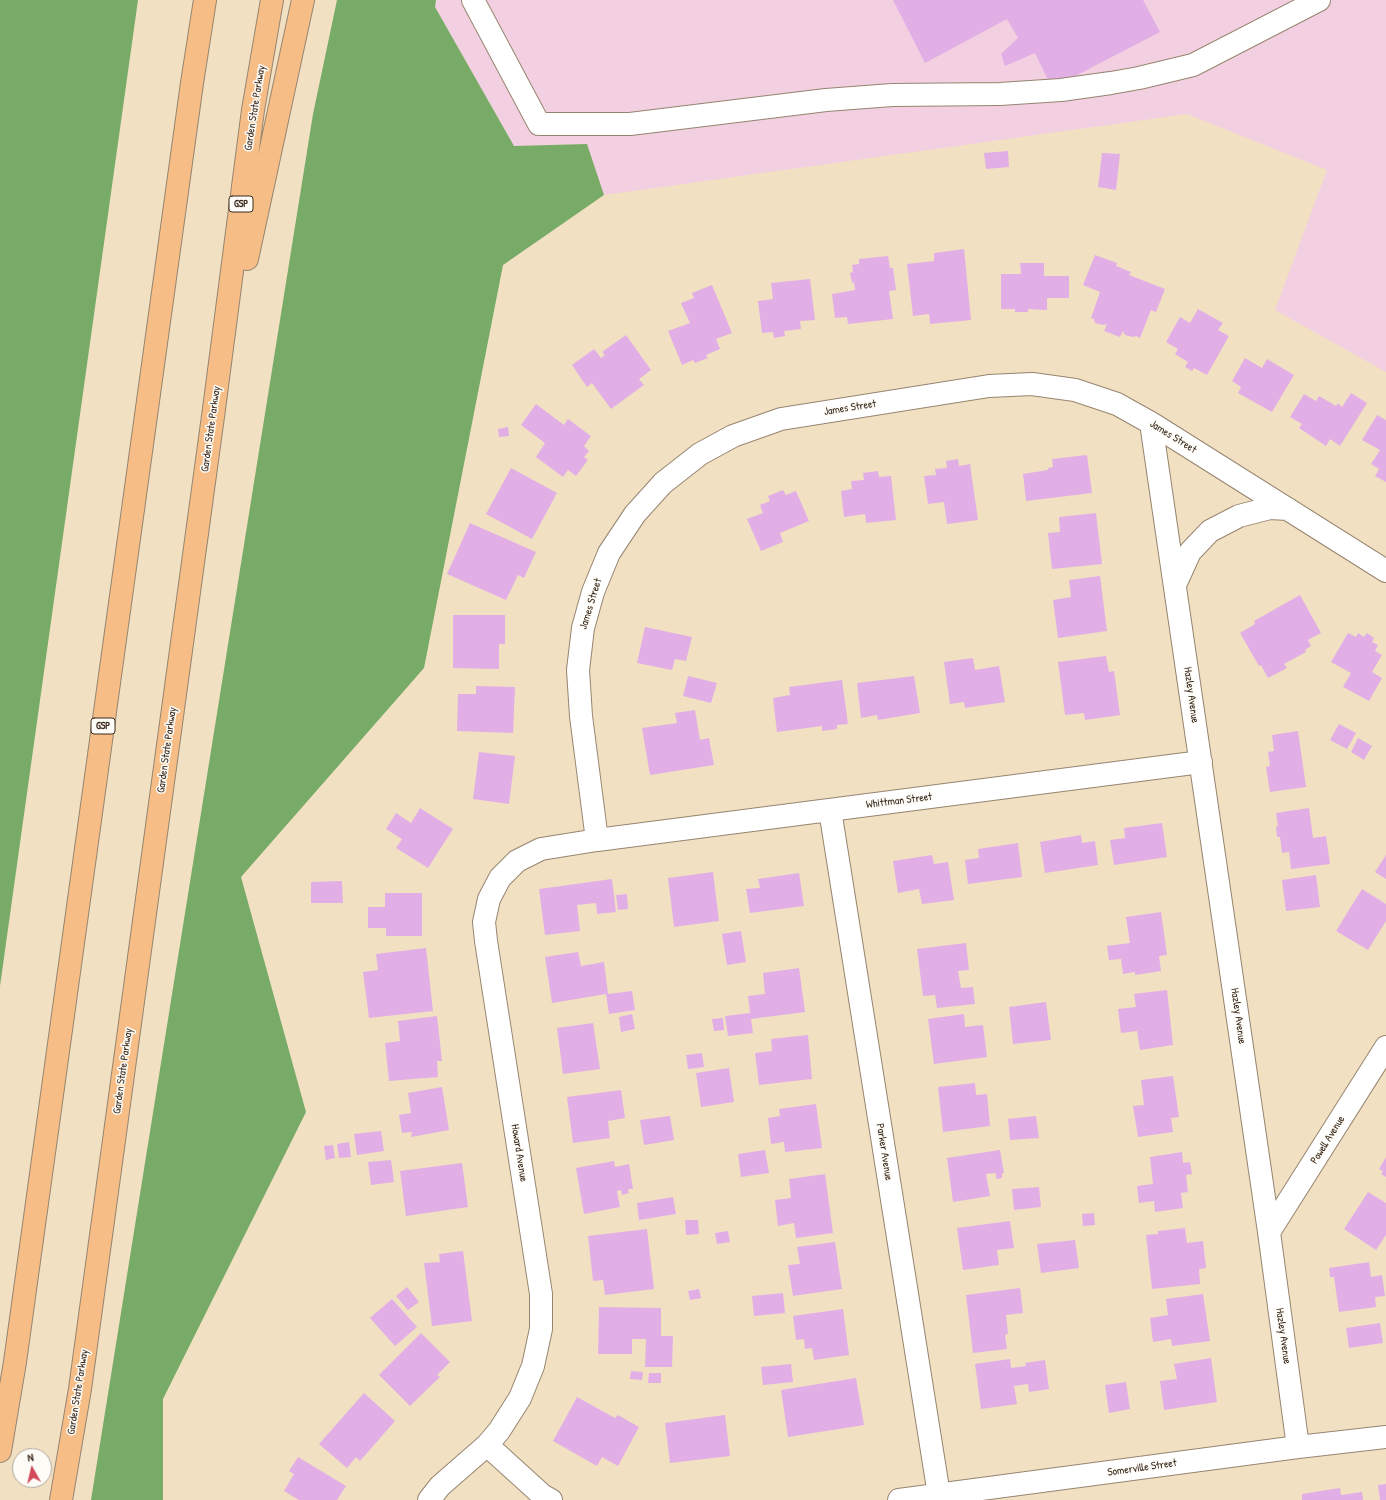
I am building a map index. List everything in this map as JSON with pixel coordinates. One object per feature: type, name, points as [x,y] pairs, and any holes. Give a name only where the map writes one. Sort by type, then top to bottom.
[{"type":"highway","name":"GSP","points":[[0,1451],[15,1362],[192,82],[205,0]]},
{"type":"highway","name":"Garden State Parkway","points":[[61,1500],[80,1389],[214,409],[253,110],[272,0]]},
{"type":"highway","points":[[214,409],[303,0]]},
{"type":"street","points":[[473,0],[539,124],[630,124],[826,100],[892,95],[1000,94],[1054,90],[1125,80],[1193,65],[1319,0]]},
{"type":"street","name":"James Street","points":[[597,840],[581,716],[578,670],[585,620],[593,592],[610,553],[635,514],[663,483],[700,454],[733,436],[781,419],[989,386],[1032,384],[1075,390],[1117,404],[1151,422],[1386,571]]},
{"type":"street","name":"Hazley Avenue","points":[[1151,422],[1269,1232],[1298,1447]]},
{"type":"street","points":[[1175,585],[1190,552],[1210,531],[1239,516],[1270,508],[1288,509]]},
{"type":"street","name":"Whittman Street","points":[[597,840],[1201,762]]},
{"type":"street","name":"Parker Avenue","points":[[830,810],[939,1495]]},
{"type":"street","name":"Howard Avenue","points":[[429,1500],[440,1486],[487,1445],[499,1431],[520,1398],[533,1366],[540,1329],[541,1294],[487,949],[484,922],[489,899],[500,878],[517,861],[542,848],[597,840]]},
{"type":"street","name":"Powell Avenue","points":[[1269,1232],[1386,1047]]},
{"type":"street","name":"Somerville Street","points":[[899,1500],[1298,1447],[1386,1437]]},
{"type":"street","points":[[487,1445],[542,1495],[551,1500]]},
{"type":"shaded area","points":[[436,0],[1386,0],[1386,372],[1275,310],[1327,170],[1187,114],[604,195],[587,144],[514,146],[435,7]]},
{"type":"green space","points":[[0,0],[138,0],[0,986]]},
{"type":"green space","points":[[337,0],[436,0],[435,7],[514,146],[587,144],[604,195],[503,265],[424,668],[241,877],[306,1112],[163,1399],[163,1500],[91,1500],[313,114]]},
{"type":"building","points":[[893,0],[1143,0],[1160,32],[1052,88],[1035,53],[1005,66],[1001,54],[1018,38],[1007,19],[925,63]]},
{"type":"building","points":[[1008,151],[1009,167],[986,169],[984,153]]},
{"type":"building","points":[[1102,153],[1120,154],[1116,190],[1098,187]]},
{"type":"building","points":[[964,249],[971,320],[930,324],[929,314],[913,316],[907,264],[934,261],[934,253]]},
{"type":"building","points":[[1095,255],[1117,263],[1116,266],[1131,272],[1129,275],[1165,289],[1156,312],[1151,310],[1140,338],[1125,335],[1123,331],[1120,337],[1104,331],[1107,324],[1103,325],[1095,323],[1094,319],[1091,318],[1100,292],[1083,285]]},
{"type":"building","points":[[888,256],[890,268],[893,268],[896,290],[889,291],[893,319],[848,324],[847,317],[835,318],[832,294],[855,290],[854,282],[852,283],[850,273],[853,272],[852,265],[859,264],[859,259]]},
{"type":"building","points":[[1020,263],[1044,263],[1044,276],[1069,276],[1069,298],[1047,298],[1047,310],[1028,309],[1028,312],[1015,312],[1015,309],[1001,309],[1001,274],[1021,274]]},
{"type":"building","points":[[810,279],[815,320],[800,321],[801,329],[784,331],[785,336],[774,338],[773,332],[762,333],[758,301],[773,299],[771,283]]},
{"type":"building","points":[[712,285],[732,333],[716,339],[720,349],[706,355],[708,358],[695,363],[693,360],[682,365],[668,331],[690,323],[681,303],[694,298],[692,293]]},
{"type":"building","points":[[1198,309],[1223,323],[1218,330],[1229,336],[1207,375],[1194,368],[1192,371],[1185,367],[1188,362],[1175,354],[1178,349],[1166,342],[1180,317],[1190,323]]},
{"type":"building","points":[[626,335],[651,370],[639,379],[644,385],[611,409],[592,383],[587,387],[572,365],[594,349],[601,358],[605,355],[602,352]]},
{"type":"building","points":[[1245,358],[1262,368],[1267,359],[1294,375],[1272,412],[1238,393],[1241,387],[1232,381]]},
{"type":"building","points":[[1351,393],[1367,403],[1340,446],[1330,439],[1326,446],[1299,428],[1302,424],[1290,417],[1304,394],[1316,401],[1319,396],[1336,406],[1338,403],[1342,407]]},
{"type":"building","points":[[536,404],[564,425],[568,419],[591,436],[584,446],[589,451],[584,457],[588,460],[576,476],[568,470],[563,477],[536,457],[545,443],[521,425]]},
{"type":"building","points":[[1377,415],[1386,420],[1386,482],[1375,476],[1379,469],[1371,464],[1380,450],[1362,440]]},
{"type":"building","points":[[508,427],[509,436],[499,437],[498,429]]},
{"type":"building","points":[[1087,455],[1092,493],[1026,501],[1023,474],[1048,470],[1048,468],[1053,467],[1052,459]]},
{"type":"building","points":[[958,459],[959,466],[970,464],[978,520],[947,524],[944,502],[928,504],[924,476],[936,475],[935,469],[947,468],[946,461]]},
{"type":"building","points":[[511,468],[557,493],[532,539],[486,514]]},
{"type":"building","points":[[878,471],[879,477],[891,476],[896,520],[866,523],[865,514],[844,517],[841,491],[852,489],[851,481],[864,480],[863,473]]},
{"type":"building","points":[[783,490],[786,495],[796,491],[809,521],[780,533],[783,542],[761,551],[747,519],[763,513],[760,505],[770,501],[768,496]]},
{"type":"building","points":[[1096,513],[1102,564],[1052,569],[1048,533],[1060,532],[1059,517]]},
{"type":"building","points":[[470,523],[536,552],[524,578],[518,575],[506,600],[447,574]]},
{"type":"building","points":[[1100,576],[1107,631],[1058,638],[1053,600],[1071,597],[1069,580]]},
{"type":"building","points":[[1300,595],[1321,633],[1308,640],[1311,646],[1305,650],[1306,652],[1284,664],[1287,668],[1268,678],[1261,665],[1259,666],[1240,633],[1255,624],[1254,621]]},
{"type":"building","points":[[453,615],[505,615],[505,644],[499,644],[499,669],[453,668]]},
{"type":"building","points":[[645,627],[692,637],[686,661],[675,659],[672,670],[637,663]]},
{"type":"building","points":[[1348,633],[1356,637],[1358,633],[1364,637],[1367,633],[1374,638],[1372,642],[1378,645],[1375,651],[1382,655],[1372,672],[1382,678],[1369,701],[1343,687],[1351,673],[1331,662]]},
{"type":"building","points":[[1106,656],[1109,672],[1114,671],[1120,715],[1085,720],[1084,713],[1065,715],[1058,662]]},
{"type":"building","points":[[973,658],[975,670],[999,666],[1005,702],[965,708],[964,702],[950,704],[944,662]]},
{"type":"building","points":[[688,676],[717,683],[711,703],[683,696]]},
{"type":"building","points":[[914,676],[920,713],[878,720],[877,715],[861,718],[857,683]]},
{"type":"building","points":[[842,680],[848,724],[837,725],[837,729],[822,731],[822,726],[777,732],[773,698],[790,695],[789,687]]},
{"type":"building","points":[[476,686],[515,687],[513,733],[457,731],[458,694],[476,694]]},
{"type":"building","points":[[695,710],[700,740],[709,738],[714,765],[650,775],[642,728],[677,723],[675,713]]},
{"type":"building","points":[[1339,724],[1356,733],[1347,749],[1330,740]]},
{"type":"building","points":[[1298,731],[1306,787],[1270,792],[1266,767],[1270,766],[1268,752],[1274,751],[1272,735]]},
{"type":"building","points":[[1358,738],[1372,746],[1364,760],[1351,752]]},
{"type":"building","points":[[479,752],[515,756],[509,804],[473,799]]},
{"type":"building","points":[[420,808],[453,829],[428,868],[396,848],[402,839],[386,829],[396,813],[411,823]]},
{"type":"building","points":[[1309,808],[1313,838],[1326,836],[1330,864],[1291,869],[1289,852],[1282,853],[1280,837],[1277,837],[1276,827],[1278,826],[1276,813]]},
{"type":"building","points":[[1162,823],[1167,857],[1114,865],[1110,840],[1125,838],[1124,828]]},
{"type":"building","points":[[1081,835],[1082,843],[1095,841],[1098,865],[1045,873],[1040,842]]},
{"type":"building","points":[[1018,843],[1022,877],[968,884],[965,860],[979,858],[978,849]]},
{"type":"building","points":[[932,855],[934,864],[948,862],[954,900],[922,904],[919,889],[898,893],[893,861]]},
{"type":"building","points":[[1386,855],[1386,879],[1375,872]]},
{"type":"building","points":[[713,872],[719,921],[674,927],[668,878]]},
{"type":"building","points":[[799,873],[804,906],[750,913],[746,889],[760,888],[758,879]]},
{"type":"building","points":[[1316,875],[1320,907],[1286,911],[1282,880]]},
{"type":"building","points":[[612,879],[616,912],[597,914],[596,903],[577,905],[580,931],[545,935],[539,889]]},
{"type":"building","points":[[342,881],[343,903],[311,903],[311,882]]},
{"type":"building","points":[[1362,889],[1386,904],[1386,921],[1368,950],[1336,931]]},
{"type":"building","points":[[385,893],[422,893],[422,936],[386,936],[386,928],[368,928],[368,907],[385,907]]},
{"type":"building","points":[[627,894],[628,909],[618,910],[616,895]]},
{"type":"building","points":[[1161,912],[1167,955],[1159,956],[1161,971],[1135,975],[1135,972],[1123,974],[1121,959],[1109,960],[1107,946],[1130,943],[1126,917]]},
{"type":"building","points":[[741,931],[746,962],[727,965],[722,934]]},
{"type":"building","points":[[966,943],[969,970],[958,971],[961,988],[973,987],[975,1004],[937,1008],[935,995],[923,996],[917,949]]},
{"type":"building","points":[[426,948],[433,1011],[369,1018],[363,972],[378,970],[376,954]]},
{"type":"building","points":[[578,952],[581,966],[604,962],[608,994],[632,991],[635,1010],[609,1014],[606,994],[552,1003],[545,957]]},
{"type":"building","points":[[799,968],[805,1012],[751,1019],[753,1033],[728,1036],[725,1016],[750,1013],[748,996],[765,994],[763,973]]},
{"type":"building","points":[[1167,990],[1173,1045],[1140,1050],[1137,1031],[1121,1033],[1118,1009],[1136,1007],[1134,994]]},
{"type":"building","points":[[1046,1002],[1051,1040],[1013,1044],[1009,1007]]},
{"type":"building","points":[[632,1014],[635,1029],[621,1032],[619,1017]]},
{"type":"building","points":[[964,1014],[965,1027],[983,1025],[987,1057],[934,1064],[928,1019]]},
{"type":"building","points":[[437,1016],[442,1061],[437,1061],[438,1077],[389,1081],[385,1043],[400,1041],[398,1021]]},
{"type":"building","points":[[723,1018],[724,1030],[714,1031],[712,1019]]},
{"type":"building","points":[[593,1023],[600,1069],[563,1074],[557,1028]]},
{"type":"building","points":[[808,1035],[812,1079],[759,1085],[755,1053],[772,1051],[771,1039]]},
{"type":"building","points":[[702,1053],[704,1067],[688,1069],[686,1055]]},
{"type":"building","points":[[729,1068],[734,1102],[701,1107],[696,1073]]},
{"type":"building","points":[[1173,1076],[1179,1117],[1171,1118],[1173,1132],[1138,1137],[1133,1106],[1144,1105],[1141,1080]]},
{"type":"building","points":[[975,1083],[976,1095],[987,1094],[990,1126],[943,1132],[938,1087]]},
{"type":"building","points":[[442,1087],[449,1130],[411,1137],[412,1132],[402,1133],[399,1115],[411,1113],[408,1093]]},
{"type":"building","points":[[621,1090],[625,1118],[608,1121],[610,1138],[573,1143],[567,1097]]},
{"type":"building","points":[[816,1104],[822,1148],[785,1152],[784,1142],[771,1144],[768,1118],[780,1116],[779,1109]]},
{"type":"building","points":[[670,1116],[674,1140],[644,1145],[640,1120]]},
{"type":"building","points":[[1036,1116],[1039,1138],[1010,1140],[1008,1119]]},
{"type":"building","points":[[381,1131],[384,1151],[357,1155],[354,1134]]},
{"type":"building","points":[[349,1142],[351,1157],[339,1158],[337,1144]]},
{"type":"building","points":[[333,1145],[335,1158],[326,1160],[324,1146]]},
{"type":"building","points":[[765,1150],[769,1173],[741,1177],[738,1154]]},
{"type":"building","points":[[1000,1150],[1004,1173],[1002,1173],[1002,1178],[996,1179],[996,1173],[986,1174],[990,1196],[953,1202],[947,1158]]},
{"type":"building","points":[[1182,1152],[1183,1163],[1190,1162],[1192,1174],[1186,1175],[1188,1192],[1181,1193],[1183,1208],[1155,1212],[1154,1201],[1139,1203],[1137,1186],[1153,1184],[1150,1157]]},
{"type":"building","points":[[1386,1157],[1386,1177],[1381,1174],[1383,1171],[1379,1169]]},
{"type":"building","points":[[391,1160],[394,1182],[371,1185],[368,1162]]},
{"type":"building","points":[[614,1161],[615,1167],[629,1164],[633,1189],[628,1189],[629,1193],[622,1195],[621,1190],[617,1191],[620,1207],[584,1214],[576,1168]]},
{"type":"building","points":[[462,1163],[468,1207],[406,1216],[400,1171]]},
{"type":"building","points":[[825,1174],[833,1233],[796,1238],[794,1223],[778,1226],[775,1200],[791,1198],[789,1179]]},
{"type":"building","points":[[1039,1187],[1041,1207],[1014,1210],[1012,1189]]},
{"type":"building","points":[[1368,1192],[1386,1203],[1386,1235],[1376,1250],[1344,1229]]},
{"type":"building","points":[[673,1197],[676,1214],[639,1220],[637,1203]]},
{"type":"building","points":[[1094,1213],[1095,1225],[1083,1226],[1082,1214]]},
{"type":"building","points":[[685,1220],[698,1220],[699,1234],[686,1235]]},
{"type":"building","points":[[1010,1221],[1014,1248],[997,1250],[999,1265],[963,1270],[957,1228]]},
{"type":"building","points":[[1185,1228],[1187,1243],[1203,1241],[1206,1268],[1199,1269],[1200,1284],[1152,1289],[1146,1235],[1158,1234],[1158,1231]]},
{"type":"building","points":[[647,1229],[654,1289],[605,1295],[603,1280],[593,1281],[588,1236]]},
{"type":"building","points":[[728,1231],[730,1242],[717,1244],[715,1233]]},
{"type":"building","points":[[1075,1240],[1079,1268],[1041,1273],[1037,1244]]},
{"type":"building","points":[[835,1242],[842,1289],[793,1296],[788,1265],[800,1264],[797,1247]]},
{"type":"building","points":[[463,1251],[472,1321],[432,1326],[424,1263],[440,1262],[439,1254]]},
{"type":"building","points":[[1369,1262],[1371,1277],[1382,1275],[1385,1296],[1375,1297],[1376,1307],[1339,1312],[1334,1277],[1330,1277],[1329,1268]]},
{"type":"building","points":[[407,1287],[419,1302],[408,1310],[396,1296]]},
{"type":"building","points":[[1020,1288],[1023,1313],[1006,1315],[1008,1334],[1005,1335],[1007,1349],[973,1353],[966,1295]]},
{"type":"building","points":[[699,1289],[701,1298],[690,1300],[688,1291]]},
{"type":"building","points":[[783,1293],[785,1313],[754,1316],[752,1296]]},
{"type":"building","points":[[1203,1294],[1210,1341],[1172,1346],[1171,1339],[1153,1342],[1150,1318],[1168,1315],[1166,1299]]},
{"type":"building","points":[[392,1299],[417,1327],[395,1346],[370,1318]]},
{"type":"building","points":[[599,1307],[661,1308],[661,1336],[673,1336],[672,1367],[645,1367],[646,1339],[632,1339],[632,1354],[598,1354]]},
{"type":"building","points":[[843,1309],[849,1355],[814,1360],[812,1348],[805,1349],[804,1339],[796,1340],[793,1316]]},
{"type":"building","points":[[1380,1323],[1383,1343],[1349,1348],[1346,1328]]},
{"type":"building","points":[[421,1333],[450,1362],[437,1375],[440,1377],[410,1406],[379,1375]]},
{"type":"building","points":[[1211,1358],[1217,1402],[1164,1410],[1160,1381],[1177,1379],[1174,1364]]},
{"type":"building","points":[[1010,1359],[1011,1368],[1026,1366],[1025,1363],[1045,1360],[1049,1389],[1029,1392],[1028,1384],[1014,1386],[1017,1404],[981,1409],[975,1364]]},
{"type":"building","points":[[791,1364],[793,1382],[763,1385],[761,1367]]},
{"type":"building","points":[[631,1371],[643,1372],[642,1380],[630,1379]]},
{"type":"building","points":[[649,1373],[661,1373],[661,1383],[648,1383]]},
{"type":"building","points":[[856,1378],[864,1425],[788,1437],[781,1390]]},
{"type":"building","points":[[1126,1382],[1130,1409],[1109,1413],[1105,1385]]},
{"type":"building","points":[[364,1393],[395,1421],[360,1461],[356,1457],[347,1468],[319,1444]]},
{"type":"building","points":[[577,1397],[615,1418],[618,1415],[639,1427],[618,1466],[602,1457],[597,1466],[553,1441]]},
{"type":"building","points":[[725,1415],[730,1456],[670,1463],[665,1423]]},
{"type":"building","points":[[298,1457],[346,1486],[337,1500],[299,1500],[284,1491],[294,1474],[289,1471]]},
{"type":"building","points":[[1386,1484],[1386,1500],[1380,1500],[1378,1485]]},
{"type":"building","points":[[1340,1488],[1341,1495],[1362,1492],[1363,1500],[1302,1500],[1302,1494]]}]
